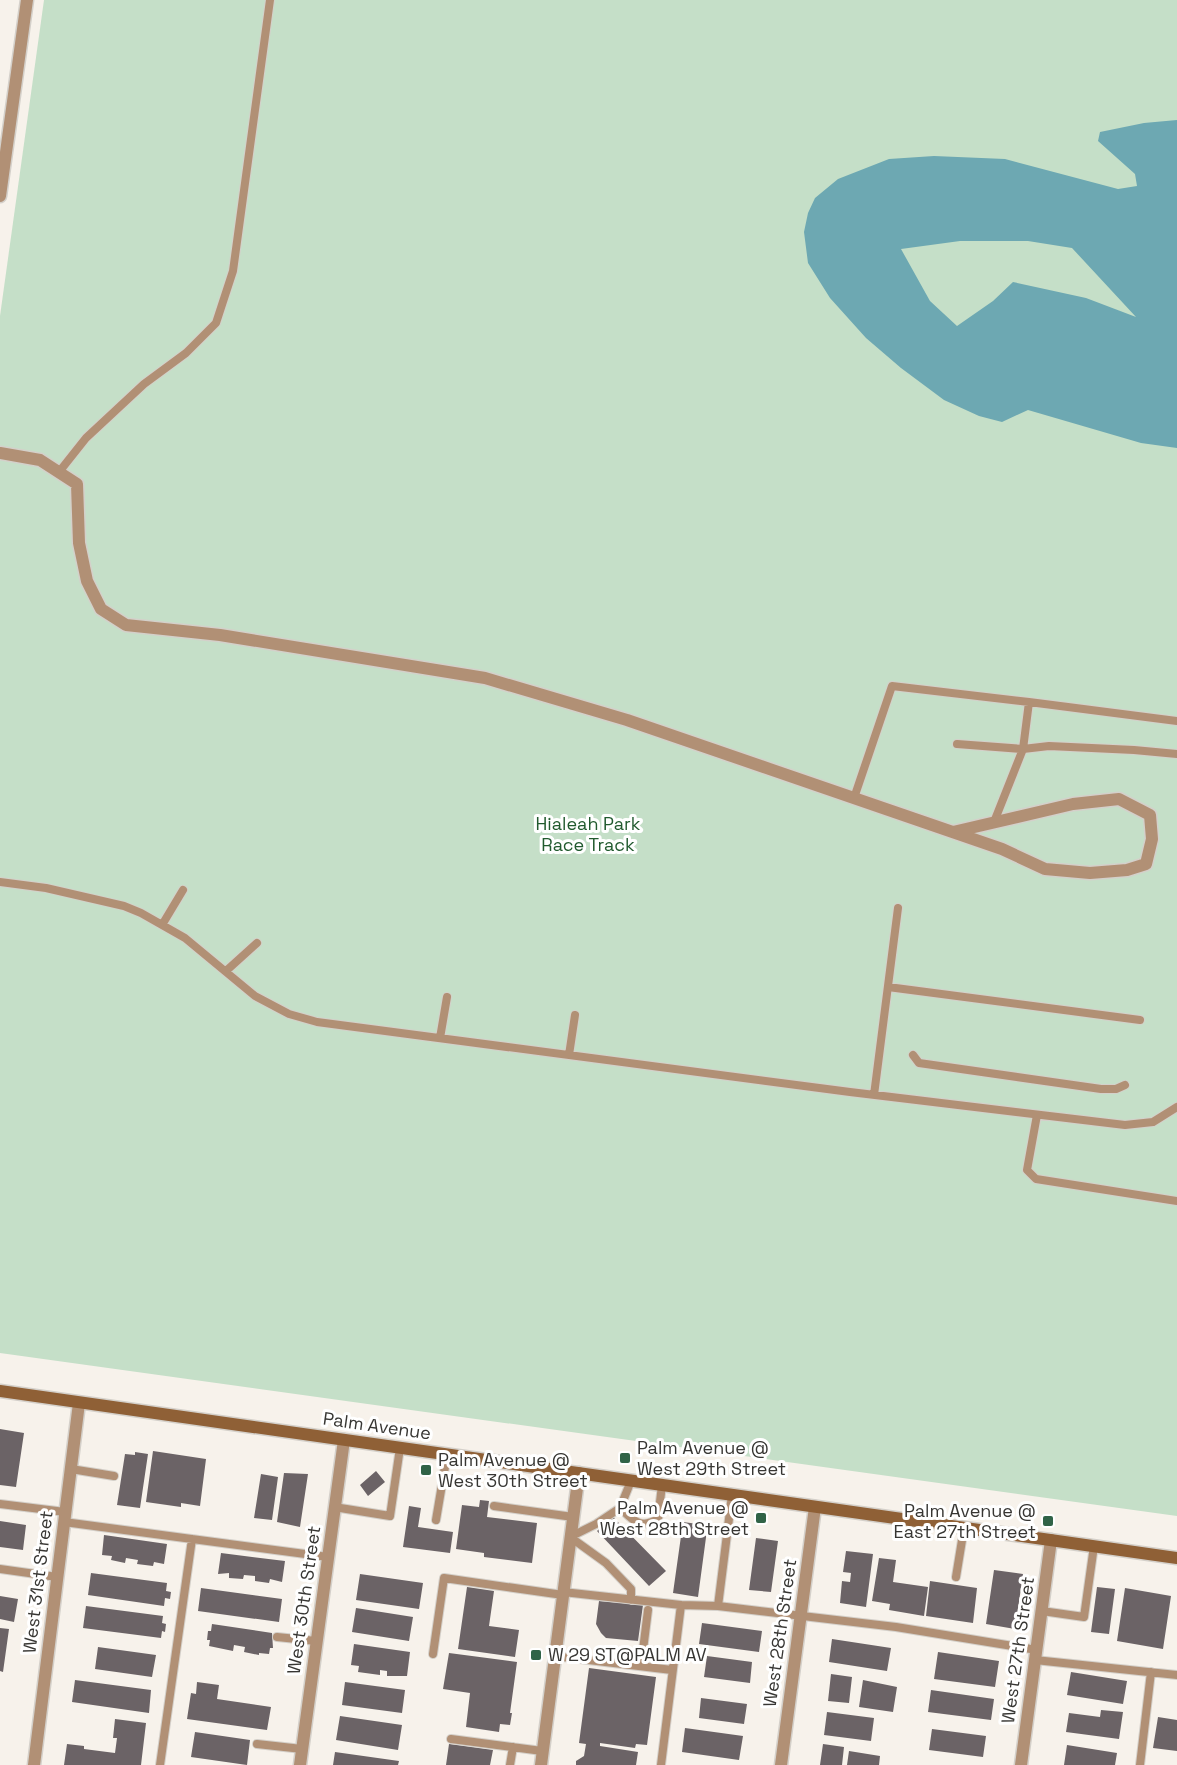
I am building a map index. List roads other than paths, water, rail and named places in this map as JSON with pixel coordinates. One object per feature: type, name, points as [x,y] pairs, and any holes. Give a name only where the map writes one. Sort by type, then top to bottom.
[{"type":"main road","name":"Palm Avenue","points":[[0,1391],[1177,1558]]},
{"type":"street","points":[[0,196],[27,0]]},
{"type":"street","points":[[0,453],[40,460],[77,484],[79,543],[87,581],[101,609],[126,625],[220,635],[485,678],[627,720],[1002,849],[1046,868],[1090,873],[1127,870],[1146,864],[1152,839],[1150,815],[1119,799],[1073,804],[953,832]]},
{"type":"street","name":"West 31st Street","points":[[34,1765],[79,1402]]},
{"type":"street","name":"West 30th Street","points":[[300,1765],[344,1440]]},
{"type":"street","points":[[541,1765],[579,1473]]},
{"type":"street","name":"West 28th Street","points":[[781,1765],[815,1506]]},
{"type":"street","name":"West 27th Street","points":[[1021,1765],[1051,1540]]},
{"type":"lane","points":[[59,472],[86,438],[144,384],[186,353],[216,323],[233,271],[270,0]]},
{"type":"lane","points":[[854,798],[892,686],[1177,721]]},
{"type":"lane","points":[[994,822],[1023,749],[1029,702]]},
{"type":"lane","points":[[957,744],[1023,749],[1060,747],[1134,750],[1177,754]]},
{"type":"lane","points":[[0,882],[46,888],[123,906],[141,913],[185,938],[255,996],[289,1014],[317,1022],[874,1095],[1125,1125],[1152,1122],[1177,1107]]},
{"type":"lane","points":[[162,925],[183,890]]},
{"type":"lane","points":[[874,1095],[898,908]]},
{"type":"lane","points":[[226,971],[257,943]]},
{"type":"lane","points":[[888,987],[1140,1020]]},
{"type":"lane","points":[[440,1038],[447,997]]},
{"type":"lane","points":[[569,1055],[575,1015]]},
{"type":"lane","points":[[913,1055],[919,1063],[996,1075],[1101,1089],[1116,1089],[1125,1084]]},
{"type":"lane","points":[[1037,1115],[1027,1170],[1036,1179],[1177,1201]]},
{"type":"lane","points":[[334,1507],[390,1516],[400,1448]]},
{"type":"lane","points":[[436,1520],[447,1455]]},
{"type":"lane","points":[[71,1468],[114,1476]]},
{"type":"lane","points":[[631,1480],[620,1508],[570,1537],[606,1563],[631,1589],[631,1600]]},
{"type":"lane","points":[[620,1508],[636,1523],[650,1524],[658,1519],[662,1485]]},
{"type":"lane","points":[[718,1606],[732,1495]]},
{"type":"lane","points":[[0,1504],[192,1539],[328,1557]]},
{"type":"lane","points":[[494,1506],[573,1517]]},
{"type":"lane","points":[[956,1577],[964,1528]]},
{"type":"lane","points":[[160,1765],[192,1539]]},
{"type":"lane","points":[[1042,1611],[1084,1617],[1094,1546]]},
{"type":"lane","points":[[0,1569],[57,1577]]},
{"type":"lane","points":[[433,1654],[444,1578],[563,1594],[681,1605],[718,1606],[896,1627],[1036,1655],[1177,1675]]},
{"type":"lane","points":[[661,1765],[681,1605]]},
{"type":"lane","points":[[641,1666],[648,1610]]},
{"type":"lane","points":[[277,1637],[316,1641]]},
{"type":"lane","points":[[555,1656],[672,1670]]},
{"type":"lane","points":[[1140,1765],[1151,1672]]},
{"type":"lane","points":[[451,1739],[542,1751]]},
{"type":"lane","points":[[257,1744],[302,1749]]},
{"type":"lane","points":[[510,1765],[513,1747]]},
{"type":"water","points":[[1177,120],[1177,448],[1141,443],[1028,410],[1002,422],[979,416],[944,400],[866,338],[830,298],[808,263],[804,232],[808,213],[815,198],[838,179],[889,159],[934,156],[1005,159],[1118,189],[1137,186],[1135,174],[1098,141],[1100,132],[1144,123]],"holes":[[[960,241],[1028,241],[1072,248],[1136,317],[1086,298],[1013,282],[993,301],[957,326],[930,301],[901,249]]]},
{"type":"place","name":"Palm Avenue @ West 29th Street","points":[[625,1458]]},
{"type":"place","name":"Palm Avenue @ West 30th Street","points":[[426,1470]]},
{"type":"place","name":"Palm Avenue @ West 28th Street","points":[[761,1518]]},
{"type":"place","name":"Palm Avenue @ East 27th Street","points":[[1048,1521]]},
{"type":"place","name":"W 29 ST@PALM AV","points":[[536,1655]]},
{"type":"park label","name":"Hialeah Park Race Track","points":[[588,834]]}]
